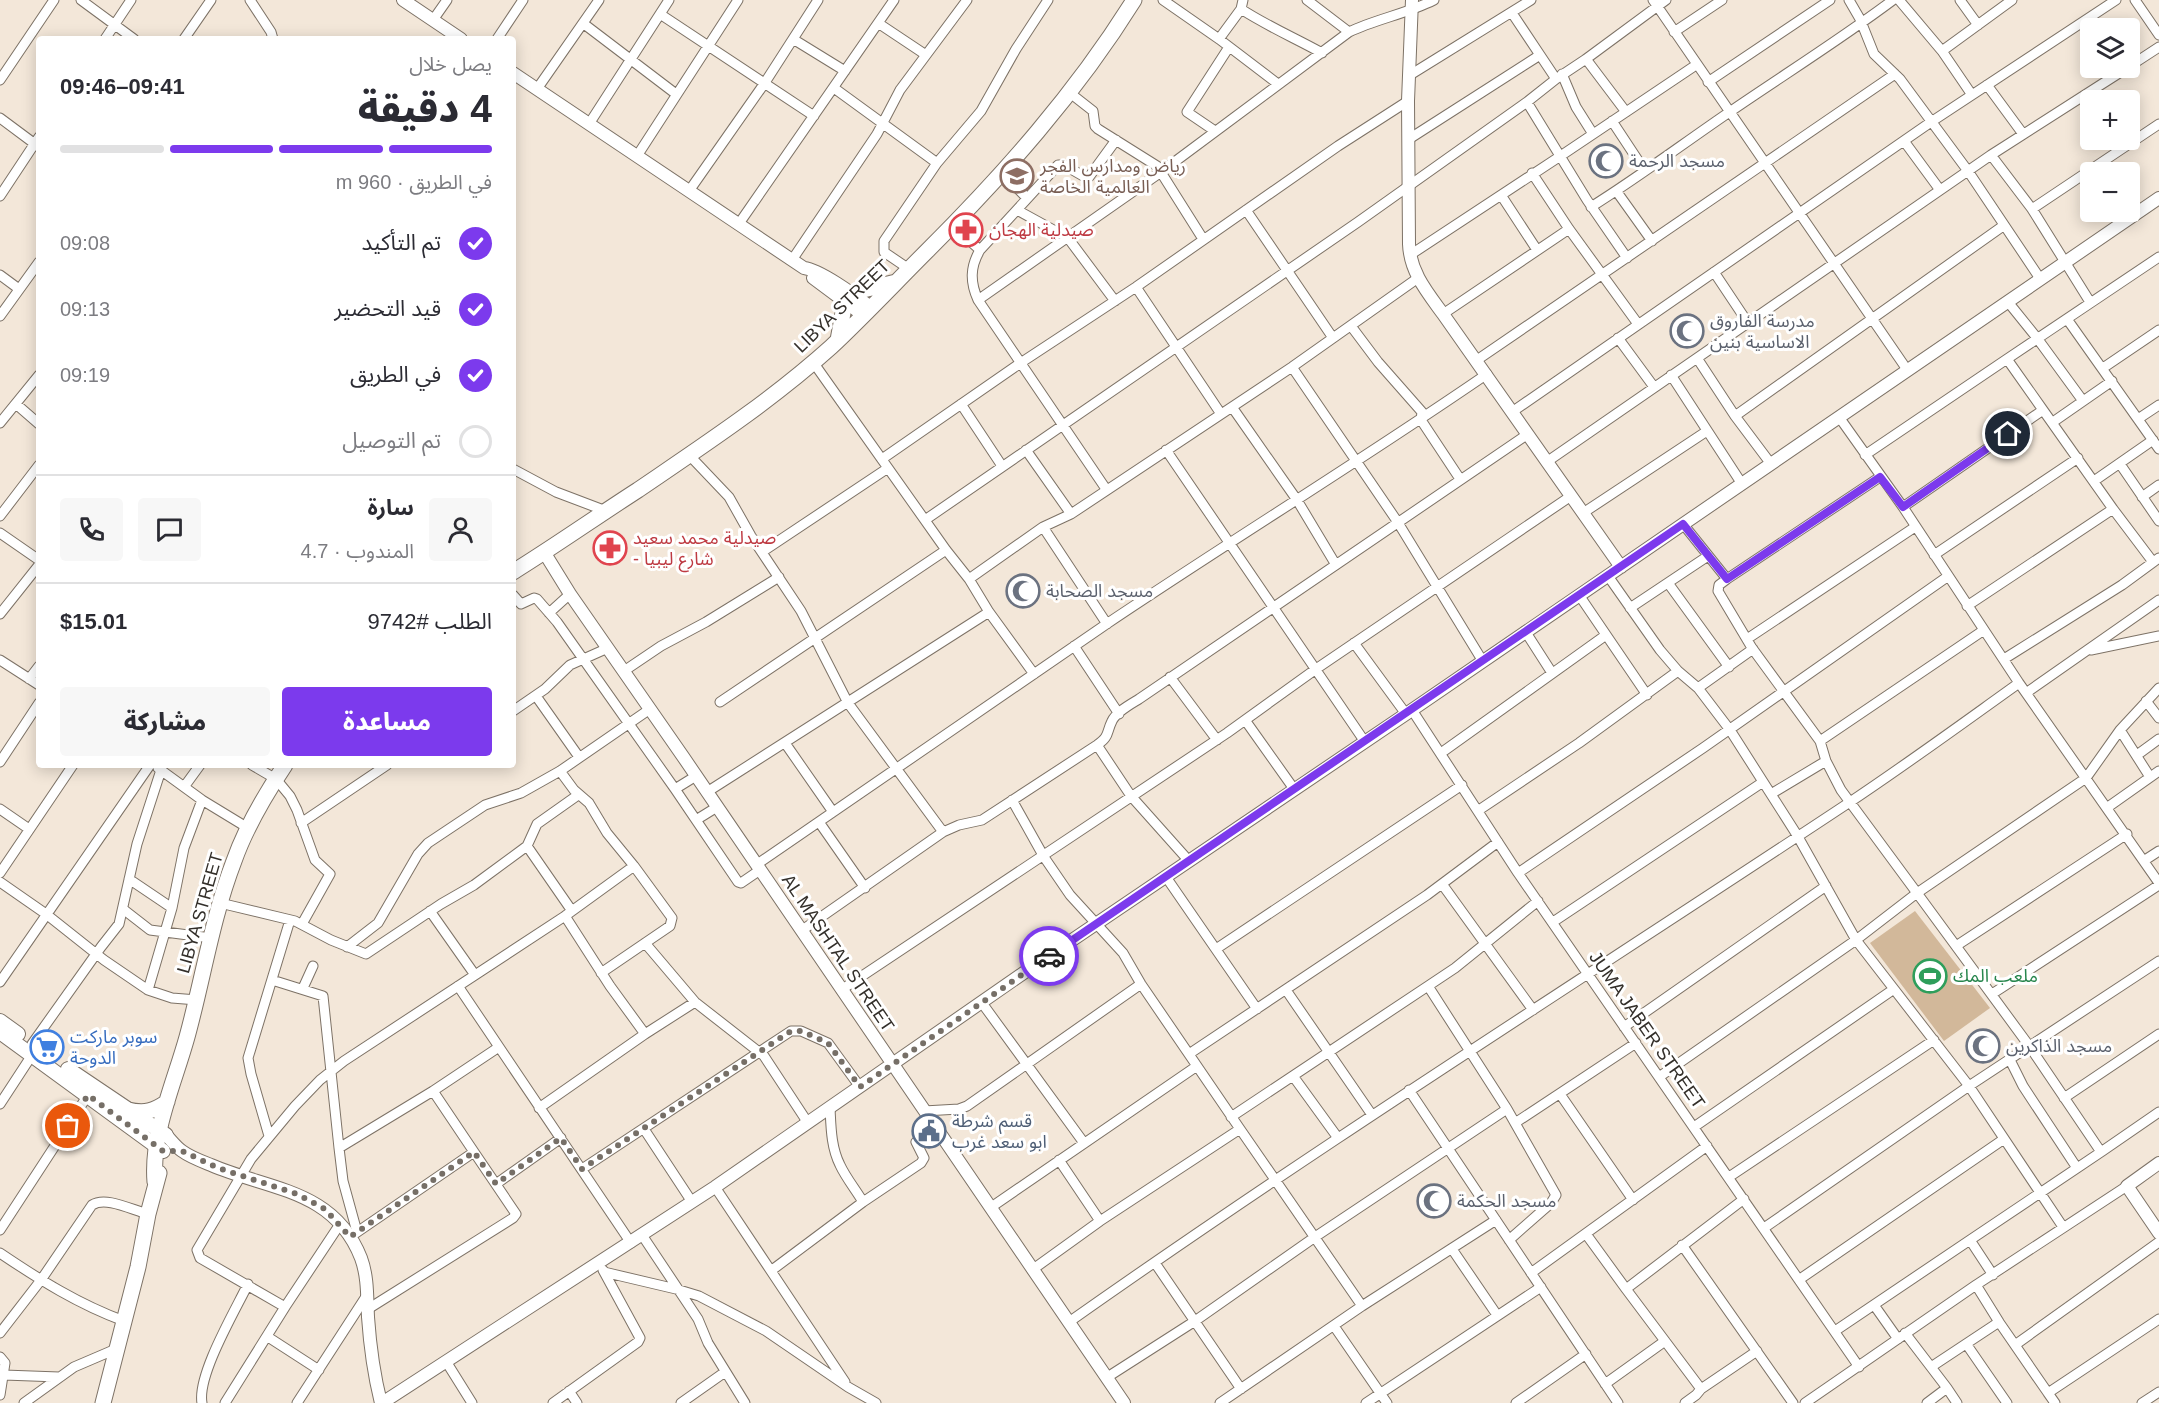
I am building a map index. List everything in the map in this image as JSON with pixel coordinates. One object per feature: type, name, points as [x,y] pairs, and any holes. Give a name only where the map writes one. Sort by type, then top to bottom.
[{"type":"highway","name":"LIBYA STREET","points":[[516,570],[690,456],[742,418],[838,340],[1002,173],[1070,93],[1113,34],[1134,0]]},
{"type":"highway","points":[[838,340],[848,297],[896,282]]},
{"type":"highway","name":"LIBYA STREET","points":[[162,1141],[167,1102],[175,1080],[220,903],[234,859],[260,804],[283,768]]},
{"type":"highway","name":"LIBYA STREET","points":[[103,1403],[138,1267],[155,1182],[154,1167],[175,1091],[175,1080]]},
{"type":"highway","points":[[128,1110],[146,1112],[155,1110],[167,1102]]},
{"type":"main road","points":[[0,1021],[88,1095],[162,1141]]},
{"type":"main road","points":[[0,1032],[128,1110],[162,1141]]},
{"type":"street","points":[[0,80],[54,0]]},
{"type":"street","points":[[81,0],[130,36]]},
{"type":"street","points":[[107,36],[131,0]]},
{"type":"street","points":[[186,36],[211,0]]},
{"type":"street","points":[[250,0],[272,36]]},
{"type":"street","points":[[403,0],[457,36]]},
{"type":"street","points":[[433,20],[447,0]]},
{"type":"street","points":[[498,36],[523,0]]},
{"type":"street","points":[[537,89],[584,24],[598,0]]},
{"type":"street","points":[[589,124],[669,0]]},
{"type":"street","points":[[689,191],[764,84],[818,0]]},
{"type":"street","points":[[738,225],[894,0]]},
{"type":"street","points":[[792,260],[883,124],[897,96],[968,0]]},
{"type":"street","points":[[1163,0],[1278,84]]},
{"type":"street","points":[[1307,0],[1349,33]]},
{"type":"street","points":[[978,300],[1161,172],[1349,33],[1412,5],[1434,0]]},
{"type":"street","points":[[1410,75],[1531,0]]},
{"type":"street","points":[[924,520],[1287,271],[1527,102],[1586,59],[1655,3],[1666,0]]},
{"type":"street","points":[[1674,32],[1722,0]]},
{"type":"street","points":[[1708,82],[1830,0]]},
{"type":"street","points":[[1849,0],[1862,23],[1874,54],[1895,74],[1968,171],[2041,280]]},
{"type":"street","points":[[1592,207],[1617,192],[1730,111],[1893,0]]},
{"type":"street","points":[[1899,0],[1942,51],[1972,95]]},
{"type":"street","points":[[1960,0],[1978,25]]},
{"type":"street","points":[[1942,51],[2012,0]]},
{"type":"street","points":[[1512,412],[1904,141],[2116,0]]},
{"type":"street","points":[[2135,0],[2159,35]]},
{"type":"street","points":[[637,156],[735,1]]},
{"type":"street","points":[[909,269],[884,252],[882,245],[937,163],[981,111],[1043,2]]},
{"type":"street","points":[[1655,3],[1908,371]]},
{"type":"street","points":[[1219,39],[1242,5],[1264,24],[1279,29],[1322,53]]},
{"type":"street","points":[[1412,5],[1408,101],[1410,255],[1418,278],[1621,567]]},
{"type":"street","points":[[1512,13],[1539,55],[1559,77],[1593,134]]},
{"type":"street","points":[[660,14],[814,116]]},
{"type":"street","points":[[878,23],[926,55]]},
{"type":"street","points":[[584,24],[676,94]]},
{"type":"street","points":[[793,39],[845,71]]},
{"type":"street","points":[[1215,131],[1188,114],[1187,111],[1229,47]]},
{"type":"street","points":[[2140,60],[2159,47]]},
{"type":"street","points":[[1410,139],[1539,55]]},
{"type":"street","points":[[1586,59],[1626,112]]},
{"type":"street","points":[[1410,255],[1696,65]]},
{"type":"street","points":[[1477,360],[1767,164],[1895,74]]},
{"type":"street","points":[[516,75],[868,312]]},
{"type":"street","points":[[1548,460],[1991,154],[2112,78]]},
{"type":"street","points":[[1987,85],[2024,134]]},
{"type":"street","points":[[834,88],[937,163]]},
{"type":"street","points":[[1070,93],[1093,111],[1095,126],[1151,161],[1161,172],[1203,239]]},
{"type":"street","points":[[882,459],[1338,146],[1408,101]]},
{"type":"street","points":[[1527,102],[1559,157],[1627,258]]},
{"type":"street","points":[[0,118],[36,141]]},
{"type":"street","points":[[1612,121],[1646,171]]},
{"type":"street","points":[[2032,209],[2159,124]]},
{"type":"street","points":[[1106,489],[978,300],[971,275],[973,261],[980,250],[1060,164],[1089,177],[1116,140]]},
{"type":"street","points":[[1904,141],[1940,190]]},
{"type":"street","points":[[0,196],[36,145]]},
{"type":"street","points":[[1991,154],[2032,209],[2090,302]]},
{"type":"street","points":[[1002,173],[1027,198]]},
{"type":"street","points":[[1533,173],[1569,229],[1638,324]]},
{"type":"street","points":[[1617,192],[1652,241]]},
{"type":"street","points":[[1501,195],[1537,250]]},
{"type":"street","points":[[272,980],[303,988],[324,997],[339,1148],[353,1235],[362,1260],[368,1295],[371,1347],[379,1401],[447,1363],[601,1267],[642,1235],[2159,198]]},
{"type":"street","points":[[1017,210],[1068,238],[1115,301]]},
{"type":"street","points":[[1246,210],[1333,338]]},
{"type":"street","points":[[953,225],[980,250]]},
{"type":"street","points":[[1735,416],[2003,226]]},
{"type":"street","points":[[1443,314],[1569,229]]},
{"type":"street","points":[[1865,455],[2159,257]]},
{"type":"street","points":[[0,316],[36,269]]},
{"type":"street","points":[[1714,272],[1748,323]]},
{"type":"street","points":[[0,275],[19,289]]},
{"type":"street","points":[[969,579],[1043,527],[1071,514],[1292,367],[1418,278]]},
{"type":"street","points":[[1136,286],[1221,414]]},
{"type":"street","points":[[2008,302],[2083,401]]},
{"type":"street","points":[[2067,319],[2159,449]]},
{"type":"street","points":[[1351,326],[1378,362],[1416,403],[1422,412],[1421,420],[1460,479]]},
{"type":"street","points":[[2103,368],[2159,330]]},
{"type":"street","points":[[1618,338],[1654,387]]},
{"type":"street","points":[[1697,358],[1735,416],[1771,464]]},
{"type":"street","points":[[2004,659],[2122,585],[2156,560],[2113,509],[2007,359]]},
{"type":"street","points":[[813,362],[924,520],[969,579],[989,612],[1034,674]]},
{"type":"street","points":[[1292,367],[1398,521],[1482,660]]},
{"type":"street","points":[[516,598],[521,604],[535,598],[549,613],[739,883],[833,812],[1074,646],[1230,542],[1358,462],[1487,374]]},
{"type":"street","points":[[1671,375],[1742,484]]},
{"type":"street","points":[[0,423],[36,379]]},
{"type":"street","points":[[2053,422],[2112,381]]},
{"type":"street","points":[[16,404],[36,421]]},
{"type":"street","points":[[962,404],[1002,466]]},
{"type":"street","points":[[2138,419],[2159,405]]},
{"type":"street","points":[[1232,407],[1297,500],[1336,565]]},
{"type":"street","points":[[1903,507],[2043,410]]},
{"type":"street","points":[[1839,417],[1903,507],[2019,683],[2145,860],[2159,884],[1992,994]]},
{"type":"street","points":[[1583,513],[1707,430]]},
{"type":"street","points":[[801,931],[943,832],[959,825],[982,820],[1097,745],[1107,737],[1111,722],[1119,714],[1170,677],[1528,434]]},
{"type":"street","points":[[2094,481],[2153,440]]},
{"type":"street","points":[[1026,450],[1071,514]]},
{"type":"street","points":[[1167,450],[1365,742]]},
{"type":"street","points":[[690,456],[729,496],[815,638],[848,702],[943,832]]},
{"type":"street","points":[[1934,555],[2079,458]]},
{"type":"street","points":[[2120,464],[2159,521]]},
{"type":"street","points":[[0,516],[3,505],[36,468]]},
{"type":"street","points":[[762,552],[888,468]]},
{"type":"street","points":[[516,470],[556,492],[606,511]]},
{"type":"street","points":[[1880,477],[1727,579],[1719,585],[1718,591],[1753,649],[1820,741],[1826,761],[1850,802],[1992,994],[2101,1152]]},
{"type":"street","points":[[2142,497],[2159,485]]},
{"type":"street","points":[[841,990],[1217,740],[1316,669],[1571,495]]},
{"type":"street","points":[[1967,606],[2113,509]]},
{"type":"street","points":[[1683,524],[1727,579]]},
{"type":"street","points":[[1043,527],[1107,624]]},
{"type":"street","points":[[1747,639],[1915,527]]},
{"type":"street","points":[[0,533],[36,560]]},
{"type":"street","points":[[720,702],[946,550]]},
{"type":"street","name":"AL MASHTAL STREET","points":[[544,552],[570,594],[1124,1403]]},
{"type":"street","points":[[1630,608],[1708,556]]},
{"type":"street","points":[[0,614],[36,566]]},
{"type":"street","points":[[1608,576],[1660,650],[1678,671],[1698,688],[1730,730],[1797,835],[1856,940],[1969,1086],[2063,1227]]},
{"type":"street","points":[[624,671],[661,646],[706,622],[779,577]]},
{"type":"street","points":[[1518,873],[1730,730],[1947,577]]},
{"type":"street","points":[[1668,583],[1729,667]]},
{"type":"street","points":[[549,613],[570,594]]},
{"type":"street","points":[[1579,596],[1647,695]]},
{"type":"street","points":[[2026,693],[2159,600]]},
{"type":"street","points":[[707,792],[989,612]]},
{"type":"street","points":[[1820,741],[1984,630]]},
{"type":"street","points":[[1525,631],[1552,674]]},
{"type":"street","points":[[1441,753],[1606,635]]},
{"type":"street","points":[[2087,650],[2159,636]]},
{"type":"street","name":"JUMA JABER STREET","points":[[1354,643],[1441,753],[1518,873],[1859,1366]]},
{"type":"street","points":[[1074,646],[1119,714]]},
{"type":"street","points":[[516,709],[536,696],[570,665],[608,648]]},
{"type":"street","points":[[1698,688],[1753,649]]},
{"type":"street","points":[[0,660],[36,683]]},
{"type":"street","points":[[29,679],[36,670]]},
{"type":"street","points":[[1479,810],[1647,695],[1678,671]]},
{"type":"street","points":[[1170,677],[1217,740]]},
{"type":"street","points":[[1069,1322],[1409,1090],[1589,975],[1850,802],[2019,683]]},
{"type":"street","points":[[1659,1077],[1856,940],[1917,893],[2086,777],[2120,730],[2159,688]]},
{"type":"street","points":[[536,696],[579,757]]},
{"type":"street","points":[[2146,701],[2159,718]]},
{"type":"street","points":[[0,762],[36,708]]},
{"type":"street","points":[[347,947],[378,923],[418,854],[428,843],[485,805],[521,793],[560,771],[650,709]]},
{"type":"street","points":[[1245,720],[1294,789]]},
{"type":"street","points":[[2120,730],[2150,777]]},
{"type":"street","points":[[2137,755],[2159,739]]},
{"type":"street","points":[[785,742],[833,812]]},
{"type":"street","points":[[1097,745],[1131,796],[1189,861]]},
{"type":"street","points":[[1771,794],[1826,761]]},
{"type":"street","points":[[0,873],[72,768]]},
{"type":"street","points":[[0,982],[46,914],[154,768]]},
{"type":"street","points":[[0,1104],[32,1050],[96,954],[119,924],[155,768]]},
{"type":"street","points":[[156,768],[248,828]]},
{"type":"street","points":[[184,787],[199,768]]},
{"type":"street","points":[[257,768],[276,779],[294,803],[315,860],[331,875],[302,924]]},
{"type":"street","points":[[301,823],[383,768]]},
{"type":"street","points":[[560,771],[578,795],[589,803],[607,833],[672,918],[670,926],[601,973]]},
{"type":"street","points":[[2108,807],[2159,771]]},
{"type":"street","points":[[675,789],[696,776]]},
{"type":"street","points":[[1553,922],[1764,782]]},
{"type":"street","points":[[1216,950],[1462,785]]},
{"type":"street","points":[[220,903],[290,920],[363,954],[370,952],[430,911],[474,885],[527,846],[537,824],[578,795]]},
{"type":"street","points":[[148,990],[172,908],[184,848],[202,800]]},
{"type":"street","points":[[1012,800],[1044,856],[1070,895],[1123,953],[1141,984],[1231,1117],[1362,1306]]},
{"type":"street","points":[[696,820],[717,807]]},
{"type":"street","points":[[0,809],[29,829]]},
{"type":"street","points":[[819,822],[865,888]]},
{"type":"street","points":[[1956,946],[2127,834]]},
{"type":"street","points":[[1189,1054],[1442,884],[1498,842]]},
{"type":"street","points":[[527,846],[601,973],[645,1034]]},
{"type":"street","points":[[2145,860],[2159,850]]},
{"type":"street","points":[[285,1307],[200,1258],[197,1253],[241,1176],[269,1136],[295,1106],[332,1070],[568,913],[634,866]]},
{"type":"street","points":[[1166,877],[1257,1009]]},
{"type":"street","points":[[129,879],[172,908]]},
{"type":"street","points":[[0,882],[148,990],[172,998],[197,1000]]},
{"type":"street","points":[[1442,884],[1533,1010]]},
{"type":"street","points":[[1624,1027],[1826,886]]},
{"type":"street","points":[[1231,1117],[1455,968],[1538,901]]},
{"type":"street","points":[[123,909],[146,928],[165,933],[211,938]]},
{"type":"street","points":[[430,911],[475,975]]},
{"type":"street","points":[[269,1136],[248,1062],[290,920]]},
{"type":"street","points":[[645,942],[695,1002],[760,1051],[808,1123]]},
{"type":"street","points":[[1764,1228],[1969,1086],[2159,961]]},
{"type":"street","points":[[303,988],[313,966]]},
{"type":"street","points":[[924,1111],[959,1109],[967,1106],[1141,984]]},
{"type":"street","points":[[458,986],[631,1243]]},
{"type":"street","points":[[1428,986],[1507,1109],[1556,1195],[1551,1203],[1509,1240]]},
{"type":"street","points":[[1694,1127],[1894,989]]},
{"type":"street","points":[[1286,990],[1372,1115]]},
{"type":"street","points":[[539,1108],[695,1002]]},
{"type":"street","points":[[982,1003],[1084,1143]]},
{"type":"street","points":[[582,1169],[791,1031],[801,1031],[828,1043],[860,1087]]},
{"type":"street","points":[[2064,1098],[2159,1034]]},
{"type":"street","points":[[1729,1177],[1934,1040]]},
{"type":"street","points":[[1515,1124],[1636,1043]]},
{"type":"street","points":[[339,1148],[433,1091],[499,1047]]},
{"type":"street","points":[[2010,1060],[2023,1086],[2077,1168]]},
{"type":"street","points":[[990,1208],[1197,1066]]},
{"type":"street","points":[[1293,1076],[1338,1138]]},
{"type":"street","points":[[1409,1090],[1618,1403]]},
{"type":"street","points":[[368,1309],[515,1217],[515,1211],[433,1091]]},
{"type":"street","points":[[1560,1094],[1633,1200]]},
{"type":"street","points":[[0,1230],[88,1095]]},
{"type":"street","points":[[830,1108],[831,1135],[835,1154],[839,1165],[863,1202]]},
{"type":"street","points":[[1106,1378],[1195,1321],[1447,1147],[1507,1109]]},
{"type":"street","points":[[1834,1331],[2159,1112]]},
{"type":"street","points":[[772,1270],[863,1202],[924,1161],[916,1142],[936,1128]]},
{"type":"street","points":[[644,1129],[692,1202]]},
{"type":"street","points":[[1032,1270],[1100,1221],[1240,1130]]},
{"type":"street","points":[[496,1184],[561,1138]]},
{"type":"street","points":[[1800,1279],[2004,1139]]},
{"type":"street","points":[[162,1141],[203,1162],[297,1194],[325,1209],[353,1235]]},
{"type":"street","points":[[1532,1273],[1707,1146]]},
{"type":"street","points":[[353,1235],[474,1152]]},
{"type":"street","points":[[1059,1160],[1100,1221]]},
{"type":"street","points":[[1805,1403],[2159,1163]]},
{"type":"street","points":[[2127,1186],[2159,1233]]},
{"type":"street","points":[[715,1187],[848,1387]]},
{"type":"street","points":[[1626,1289],[1744,1199]]},
{"type":"street","points":[[0,1333],[41,1280],[88,1209],[96,1202],[107,1202],[148,1214]]},
{"type":"street","points":[[1220,1403],[1362,1306],[1496,1220]]},
{"type":"street","points":[[225,1403],[340,1224]]},
{"type":"street","points":[[1586,1234],[1701,1389]]},
{"type":"street","points":[[642,1235],[698,1319],[708,1343],[745,1403]]},
{"type":"street","points":[[1970,1240],[1993,1275]]},
{"type":"street","points":[[2015,1345],[2159,1242]]},
{"type":"street","points":[[1682,1245],[1793,1403]]},
{"type":"street","points":[[1452,1249],[1497,1316]]},
{"type":"street","points":[[0,1252],[80,1303],[124,1321]]},
{"type":"street","points":[[1155,1263],[1241,1389]]},
{"type":"street","points":[[601,1267],[699,1296],[766,1331],[848,1387],[876,1403]]},
{"type":"street","points":[[553,1403],[638,1342],[640,1338],[601,1267]]},
{"type":"street","points":[[202,1403],[203,1384],[209,1366],[248,1284]]},
{"type":"street","points":[[1976,1285],[2055,1403]]},
{"type":"street","points":[[1366,1403],[1540,1287]]},
{"type":"street","points":[[297,1403],[368,1295]]},
{"type":"street","points":[[1874,1305],[1931,1367],[1957,1403]]},
{"type":"street","points":[[2048,1393],[2159,1319]]},
{"type":"street","points":[[1931,1367],[1999,1322]]},
{"type":"street","points":[[1334,1326],[1387,1403]]},
{"type":"street","points":[[268,1336],[319,1370]]},
{"type":"street","points":[[1605,1384],[1665,1341]]},
{"type":"street","points":[[1967,1345],[2007,1403]]},
{"type":"street","points":[[24,1403],[59,1377],[93,1357],[116,1348]]},
{"type":"street","points":[[1685,1403],[1701,1389],[1757,1352]]},
{"type":"street","points":[[1516,1403],[1586,1354]]},
{"type":"street","points":[[0,1357],[5,1363],[0,1395]]},
{"type":"street","points":[[447,1363],[472,1403]]},
{"type":"street","points":[[681,1403],[725,1372]]},
{"type":"street","points":[[4,1375],[59,1377]]},
{"type":"street","points":[[1927,1403],[1947,1388]]},
{"type":"street","points":[[569,1391],[577,1403]]},
{"type":"street","points":[[2142,1403],[2159,1392]]},
{"type":"shaded area","name":"ملعب المك","points":[[1915,911],[1990,1008],[1944,1041],[1870,943]]},
{"type":"way so far","points":[[68,1126],[88,1095],[163,1151],[182,1151],[218,1168],[297,1194],[325,1209],[350,1237],[474,1152],[496,1184],[561,1138],[582,1169],[791,1031],[801,1031],[828,1043],[860,1087],[1049,956]]},
{"type":"place","name":"مسجد الرحمة","points":[[1606,161]]},
{"type":"place","name":"رياض ومدارس الفجر العالمية الخاصة","points":[[1017,176]]},
{"type":"place","name":"صيدلية الهجان","points":[[966,230]]},
{"type":"place","name":"مدرسة الفاروق الاساسية بنين","points":[[1687,331]]},
{"type":"place","name":"صيدلية محمد سعيد - شارع ليبيا","points":[[610,548]]},
{"type":"place","name":"مسجد الصحابة","points":[[1023,591]]},
{"type":"place","name":"ملعب المك","points":[[1930,976]]},
{"type":"place","name":"مسجد الذاكرين","points":[[1983,1046]]},
{"type":"place","name":"سوبر ماركت الدوحة","points":[[47,1047]]},
{"type":"place","name":"قسم شرطة ابو سعد غرب","points":[[929,1131]]},
{"type":"place","name":"مسجد الحكمة","points":[[1434,1201]]},
{"type":"route","points":[[1049,956],[1683,524],[1727,579],[1880,477],[1903,507],[2008,434]]}]
